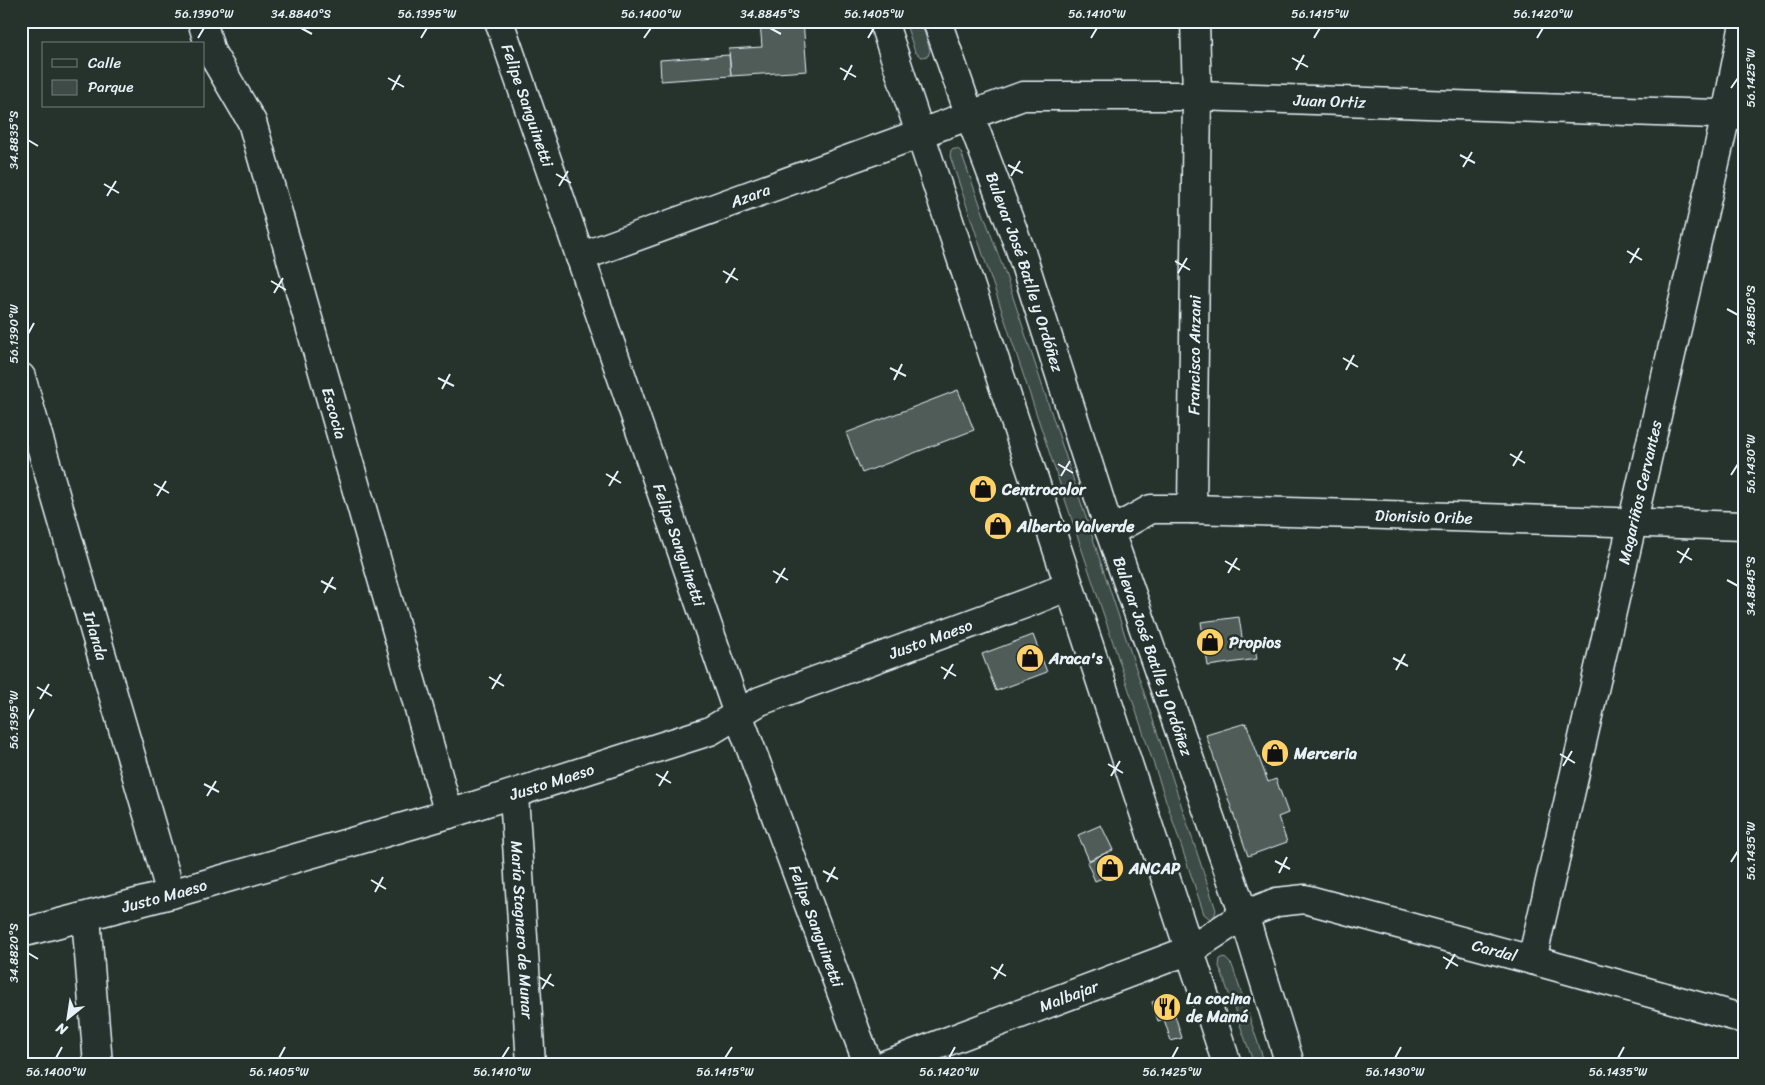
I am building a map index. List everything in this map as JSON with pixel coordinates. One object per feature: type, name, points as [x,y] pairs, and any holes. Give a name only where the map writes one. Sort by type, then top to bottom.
[{"type":"street","name":"Escocia","points":[[202,21],[211,52],[252,122],[449,814]]},
{"type":"street","name":"Felipe Sanguinetti","points":[[499,21],[738,714],[868,1064]]},
{"type":"street","points":[[883,21],[1227,1064]]},
{"type":"street","name":"Bulevar José Batlle y Ordóñez","points":[[937,21],[1020,250],[1110,532],[1244,915],[1290,1064]]},
{"type":"street","name":"Francisco Anzani","points":[[1192,509],[1197,96],[1195,21]]},
{"type":"street","name":"Magariños Cervantes","points":[[1532,960],[1632,522],[1735,115],[1744,24]]},
{"type":"street","name":"Juan Ortiz","points":[[921,133],[1022,96],[1197,96],[1735,115]]},
{"type":"street","name":"Azara","points":[[580,257],[921,133]]},
{"type":"street","name":"Irlanda","points":[[21,377],[171,894]]},
{"type":"street","name":"Dionisio Oribe","points":[[1110,532],[1151,509],[1744,526]]},
{"type":"street","name":"Justo Maeso","points":[[21,934],[171,894],[514,795],[710,731],[760,701],[1020,606],[1069,586]]},
{"type":"street","name":"María Stagnero de Munar","points":[[514,795],[531,1064]]},
{"type":"street","name":"Cardal","points":[[1244,915],[1277,902],[1305,899],[1744,1019]]},
{"type":"street","name":"Malbajar","points":[[887,1064],[1190,950],[1244,915]]},
{"type":"street","points":[[86,917],[98,1064]]},
{"type":"green space","points":[[905,21],[921,21],[930,50],[928,56],[921,57],[915,52]]},
{"type":"green space","points":[[955,149],[961,152],[1005,273],[1216,910],[1214,918],[1210,919],[1204,914],[950,156],[951,150]]},
{"type":"green space","points":[[1224,957],[1232,965],[1265,1064],[1254,1064],[1219,966],[1220,959]]},
{"type":"building","points":[[760,21],[803,21],[807,71],[731,76],[729,49],[762,47]]},
{"type":"building","points":[[729,55],[731,76],[661,81],[660,60]]},
{"type":"building","points":[[958,390],[974,430],[862,473],[846,433]]},
{"type":"building","points":[[1239,617],[1243,644],[1254,642],[1257,659],[1208,666],[1201,622]]},
{"type":"building","points":[[1033,635],[1047,672],[996,691],[982,654]]},
{"type":"building","points":[[1246,723],[1268,782],[1276,779],[1288,813],[1278,817],[1287,842],[1248,856],[1206,735]]},
{"type":"building","points":[[1101,825],[1113,850],[1089,860],[1078,835]]},
{"type":"building","points":[[1108,852],[1117,872],[1095,881],[1087,862]]},
{"type":"building","points":[[1169,996],[1182,1038],[1171,1041],[1164,1019],[1158,1021],[1152,1002]]},
{"type":"place","name":"Centrocolor","points":[[983,489]]},
{"type":"place","name":"Alberto Valverde","points":[[998,526]]},
{"type":"place","name":"Propios","points":[[1210,642]]},
{"type":"place","name":"Araca's","points":[[1030,658]]},
{"type":"place","name":"Merceria","points":[[1275,753]]},
{"type":"place","name":"ANCAP","points":[[1110,868]]},
{"type":"place","name":"La cocina de Mamá","points":[[1167,1007]]}]
